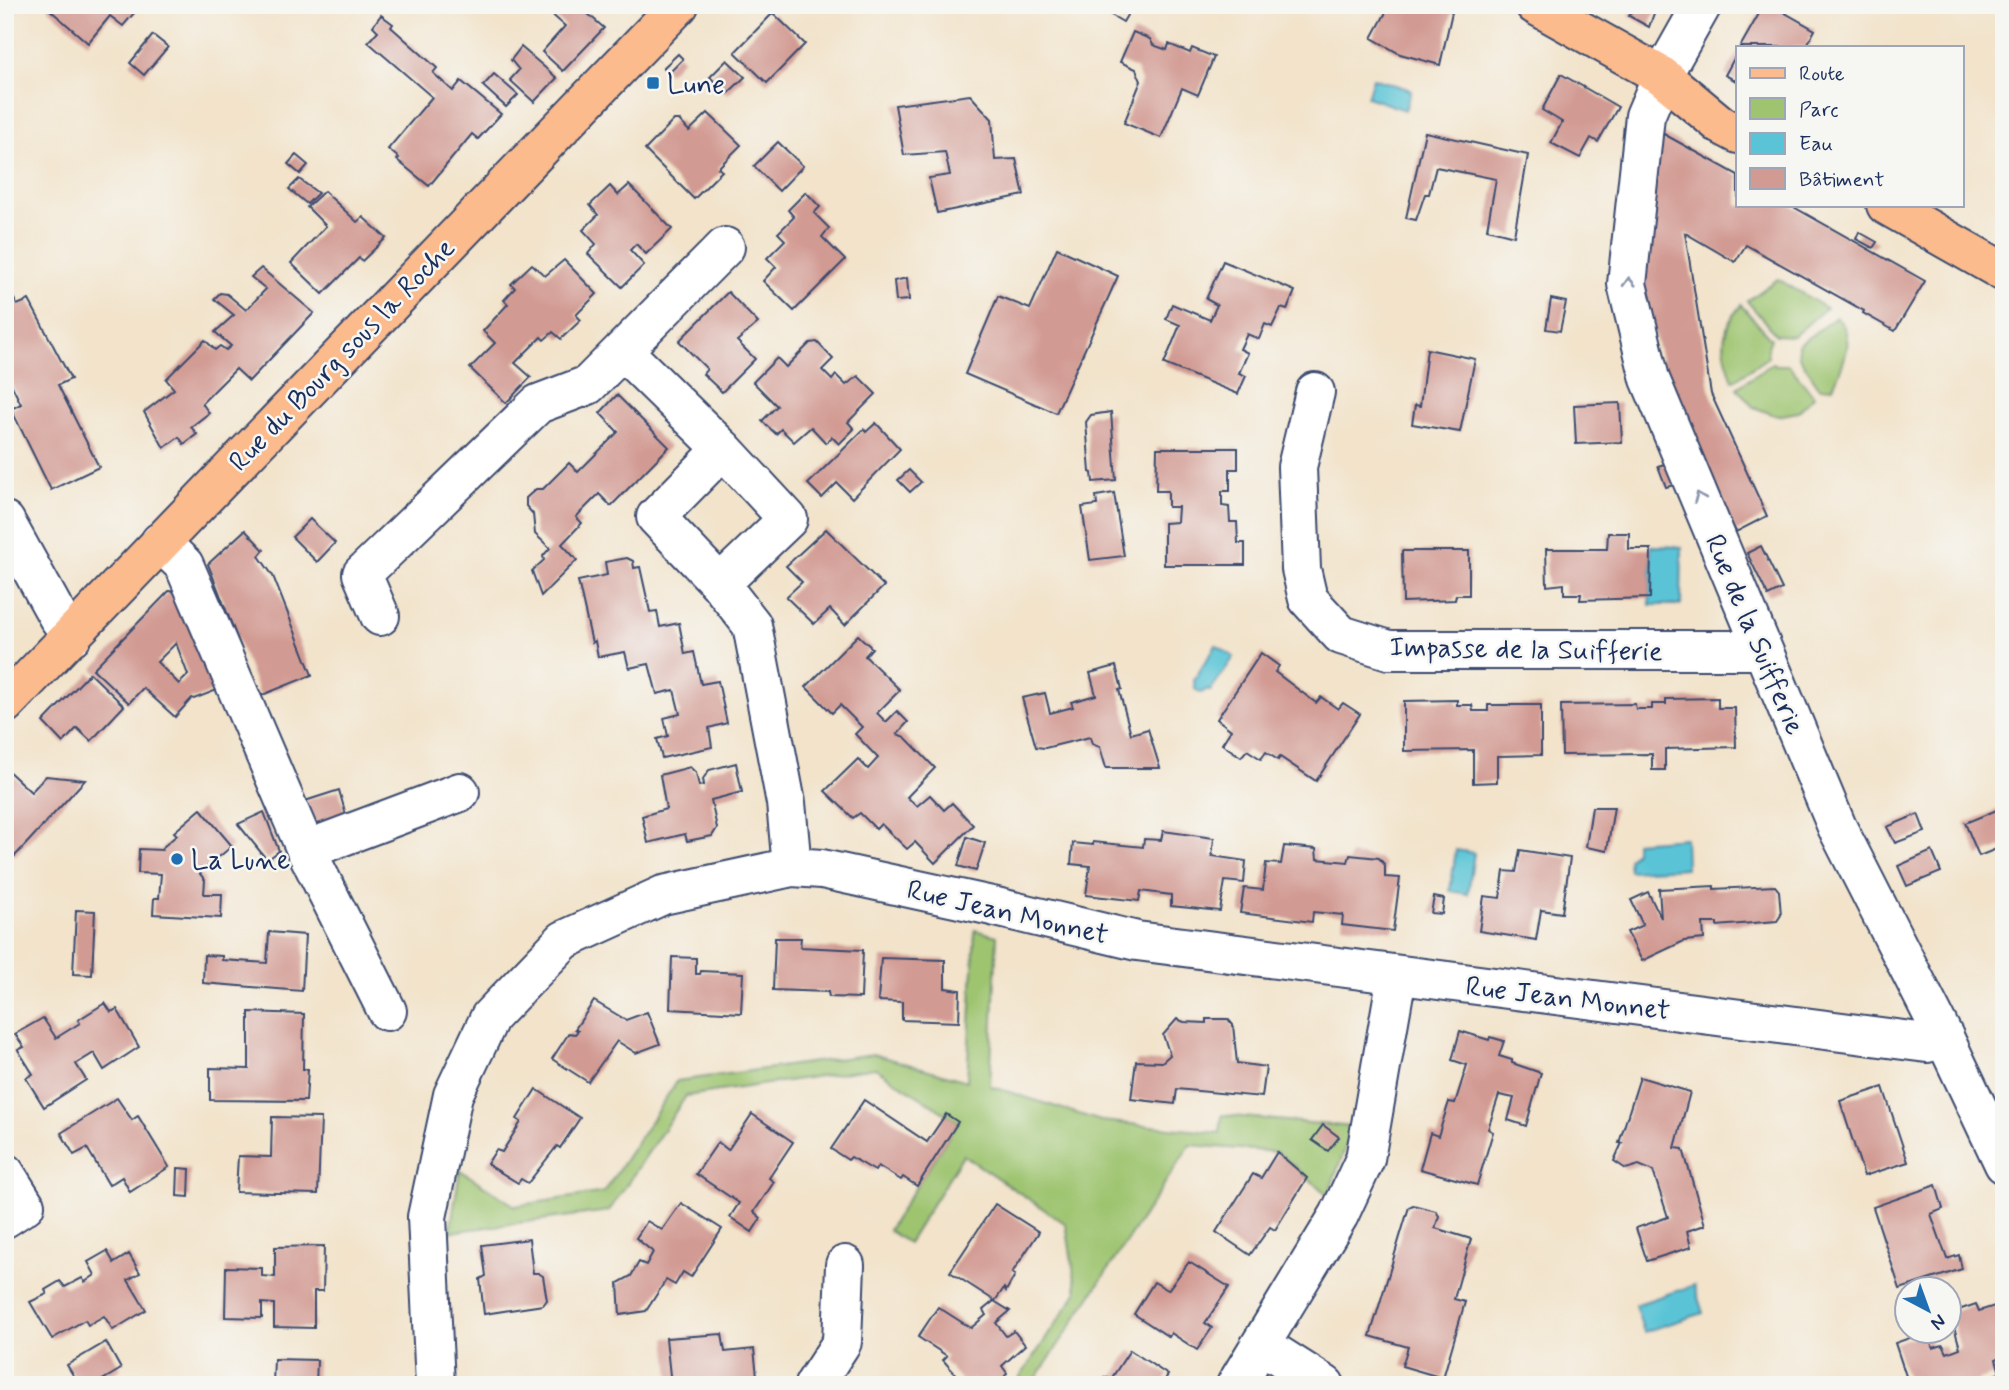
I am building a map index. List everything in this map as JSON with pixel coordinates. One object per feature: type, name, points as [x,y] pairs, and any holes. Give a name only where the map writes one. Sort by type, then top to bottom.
[{"type":"main road","name":"Rue du Bourg sous la Roche","points":[[5,704],[679,5]]},
{"type":"main road","points":[[1535,5],[1662,76],[1721,125],[1736,133]]},
{"type":"main road","points":[[1888,206],[2004,272]]},
{"type":"street","name":"Rue de la Suifferie","points":[[1702,5],[1662,76],[1645,116],[1627,284],[1650,379],[1837,827],[1944,1037],[2004,1164]]},
{"type":"street","points":[[380,616],[362,574],[538,404],[588,385],[725,247]]},
{"type":"street","points":[[623,351],[723,449],[788,519],[720,584]]},
{"type":"street","name":"Impasse de la Suifferie","points":[[1315,392],[1297,467],[1301,569],[1308,599],[1341,635],[1389,650],[1762,650]]},
{"type":"street","points":[[723,449],[656,517],[720,584],[752,625],[786,803],[792,867]]},
{"type":"street","points":[[5,521],[58,617],[72,636]]},
{"type":"street","points":[[160,542],[184,565],[306,850],[387,1011]]},
{"type":"street","points":[[306,850],[460,792]]},
{"type":"street","name":"Rue Jean Monnet","points":[[435,1385],[427,1217],[453,1095],[490,1017],[564,940],[663,895],[792,867],[822,869],[1137,941],[1927,1043],[1944,1037]]},
{"type":"street","points":[[1236,1385],[1339,1216],[1365,1159],[1397,975]]},
{"type":"street","points":[[5,1173],[25,1205],[5,1217]]},
{"type":"street","points":[[814,1385],[842,1342],[845,1265]]},
{"type":"street","points":[[1262,1345],[1325,1385]]},
{"type":"green space","points":[[1778,279],[1826,308],[1794,336],[1776,335],[1747,301]]},
{"type":"green space","points":[[1741,305],[1771,339],[1767,349],[1768,357],[1733,381],[1724,341],[1728,324]]},
{"type":"green space","points":[[1836,317],[1846,333],[1846,351],[1833,387],[1820,388],[1799,357],[1798,345]]},
{"type":"green space","points":[[1773,363],[1789,365],[1814,396],[1798,412],[1777,416],[1753,407],[1737,388]]},
{"type":"green space","points":[[975,930],[997,936],[990,1086],[1101,1121],[1220,1133],[1222,1115],[1353,1127],[1328,1195],[1277,1152],[1190,1145],[1032,1385],[1015,1385],[1077,1292],[1066,1224],[963,1155],[908,1243],[888,1230],[958,1122],[875,1068],[686,1096],[609,1211],[450,1232],[460,1170],[515,1206],[604,1192],[677,1081],[873,1054],[967,1081]]},
{"type":"water","points":[[1373,78],[1411,90],[1405,110],[1367,97]]},
{"type":"water","points":[[1651,546],[1682,547],[1681,605],[1650,605]]},
{"type":"water","points":[[1216,645],[1234,657],[1210,691],[1208,689],[1201,693],[1195,689],[1194,680]]},
{"type":"water","points":[[1685,838],[1686,868],[1629,871],[1628,859],[1635,852],[1635,842]]},
{"type":"water","points":[[1456,850],[1474,853],[1468,894],[1450,891]]},
{"type":"water","points":[[1694,1285],[1703,1313],[1644,1332],[1635,1305]]},
{"type":"building","points":[[48,5],[141,5],[123,26],[110,16],[88,43],[49,9]]},
{"type":"building","points":[[541,5],[578,5],[604,28],[563,71],[542,52],[565,26]]},
{"type":"building","points":[[1094,5],[1133,5],[1123,22]]},
{"type":"building","points":[[1390,5],[1441,5],[1452,12],[1440,65],[1400,54],[1372,38]]},
{"type":"building","points":[[1635,5],[1657,5],[1649,27],[1629,16]]},
{"type":"building","points":[[1764,5],[1771,5],[1815,30],[1807,46],[1741,46]]},
{"type":"building","points":[[773,13],[805,44],[767,83],[735,52]]},
{"type":"building","points":[[381,15],[437,68],[433,73],[453,91],[461,81],[501,114],[478,139],[472,134],[429,186],[397,160],[399,158],[388,149],[432,97],[368,42],[378,31],[373,26]]},
{"type":"building","points":[[1133,32],[1150,39],[1153,45],[1167,50],[1169,44],[1190,53],[1192,48],[1214,57],[1198,95],[1182,88],[1161,138],[1124,123],[1141,81],[1136,69],[1120,62]]},
{"type":"building","points":[[153,35],[168,47],[144,75],[130,63]]},
{"type":"building","points":[[521,47],[557,78],[534,102],[510,80],[519,70],[511,60]]},
{"type":"building","points":[[678,54],[683,59],[669,73],[663,68]]},
{"type":"building","points":[[1736,55],[1736,81],[1725,75]]},
{"type":"building","points":[[727,60],[745,77],[727,94],[710,77]]},
{"type":"building","points":[[494,74],[518,95],[506,107],[483,86]]},
{"type":"building","points":[[1561,74],[1618,107],[1598,142],[1591,138],[1580,158],[1551,143],[1562,122],[1542,110]]},
{"type":"building","points":[[970,95],[992,119],[995,160],[1016,159],[1024,195],[937,213],[929,178],[950,175],[945,152],[904,155],[895,105]]},
{"type":"building","points":[[708,113],[741,145],[718,168],[722,171],[694,199],[645,150],[674,120],[679,120],[689,131]]},
{"type":"building","points":[[1425,132],[1528,155],[1514,236],[1487,229],[1496,179],[1436,167],[1429,194],[1425,194],[1416,220],[1406,218]]},
{"type":"building","points":[[1662,133],[1736,174],[1736,206],[1792,206],[1925,281],[1895,331],[1746,245],[1735,262],[1685,233],[1711,394],[1767,516],[1736,532],[1671,397],[1638,271]]},
{"type":"building","points":[[778,142],[803,166],[779,191],[754,166]]},
{"type":"building","points":[[296,155],[308,165],[300,174],[288,164]]},
{"type":"building","points":[[299,179],[318,193],[307,204],[289,189]]},
{"type":"building","points":[[629,185],[672,229],[646,254],[636,244],[630,250],[644,265],[622,287],[588,254],[596,244],[583,230],[598,215],[590,205],[610,186],[618,195]]},
{"type":"building","points":[[324,191],[357,222],[363,217],[386,238],[362,261],[359,258],[323,294],[291,263],[326,226],[307,207]]},
{"type":"building","points":[[806,192],[820,207],[814,213],[829,228],[822,237],[845,260],[794,311],[763,281],[776,267],[767,258],[785,240],[778,233],[794,217],[788,210]]},
{"type":"building","points":[[1859,232],[1877,242],[1873,248],[1856,239]]},
{"type":"building","points":[[1057,248],[1118,276],[1056,413],[965,374],[998,296],[1030,309]]},
{"type":"building","points":[[564,260],[597,294],[576,315],[581,320],[561,339],[553,332],[544,340],[541,337],[515,363],[531,377],[506,403],[470,368],[495,343],[483,331],[508,304],[504,300],[515,288],[511,284],[532,264],[545,276]]},
{"type":"building","points":[[1223,261],[1295,291],[1287,310],[1281,308],[1272,327],[1265,324],[1259,339],[1247,334],[1240,349],[1248,353],[1239,373],[1246,376],[1238,394],[1164,364],[1180,325],[1166,319],[1172,304],[1210,320],[1217,305],[1206,299]]},
{"type":"building","points":[[261,268],[314,313],[249,381],[236,369],[202,403],[209,413],[191,427],[197,434],[184,444],[179,437],[164,448],[144,412],[174,389],[166,379],[205,340],[215,350],[220,346],[226,350],[231,346],[215,332],[234,315],[214,299],[220,293],[227,294],[246,310],[266,289],[251,277]]},
{"type":"building","points":[[907,278],[909,300],[896,301],[894,281]]},
{"type":"building","points":[[5,281],[17,305],[29,300],[71,379],[58,385],[99,467],[51,490],[11,409],[21,404],[5,372]]},
{"type":"building","points":[[728,292],[758,323],[737,341],[755,359],[722,392],[703,374],[707,369],[679,341]]},
{"type":"building","points":[[1551,299],[1566,302],[1560,331],[1546,329]]},
{"type":"building","points":[[817,342],[833,359],[822,370],[832,380],[836,375],[846,385],[858,376],[876,394],[848,422],[854,429],[839,444],[832,437],[826,443],[811,427],[794,442],[781,429],[776,434],[762,421],[777,406],[753,382],[777,358],[786,367],[810,343]]},
{"type":"building","points":[[1427,349],[1475,359],[1460,432],[1412,424],[1415,405],[1420,406]]},
{"type":"building","points":[[617,395],[669,447],[611,506],[599,494],[576,517],[582,523],[562,544],[577,560],[541,596],[532,571],[544,560],[543,556],[550,548],[535,534],[533,514],[526,506],[526,498],[536,489],[543,489],[569,463],[578,472],[618,432],[600,413]]},
{"type":"building","points":[[1620,403],[1622,442],[1576,444],[1574,405]]},
{"type":"building","points":[[1111,412],[1116,480],[1093,482],[1086,422],[1091,415]]},
{"type":"building","points":[[876,423],[900,449],[852,498],[837,483],[822,498],[808,484],[864,429],[866,432]]},
{"type":"building","points":[[1157,448],[1238,448],[1238,469],[1230,469],[1230,491],[1222,491],[1222,506],[1229,507],[1230,522],[1237,522],[1238,543],[1245,543],[1245,565],[1164,565],[1164,523],[1177,522],[1178,507],[1168,507],[1168,491],[1156,491]]},
{"type":"building","points":[[1671,462],[1678,484],[1666,487],[1658,466]]},
{"type":"building","points":[[909,470],[921,482],[910,492],[898,480]]},
{"type":"building","points":[[1114,493],[1124,556],[1090,560],[1082,507],[1097,505],[1096,496]]},
{"type":"building","points":[[310,519],[335,543],[317,562],[292,537]]},
{"type":"building","points":[[826,529],[884,586],[845,625],[830,609],[814,624],[786,597],[802,582],[786,566]]},
{"type":"building","points":[[245,530],[264,550],[259,556],[273,576],[312,675],[260,696],[208,564]]},
{"type":"building","points":[[1608,533],[1629,533],[1629,549],[1651,549],[1650,598],[1580,600],[1581,594],[1564,594],[1564,584],[1547,586],[1546,549],[1607,549]]},
{"type":"building","points":[[1761,546],[1782,589],[1768,596],[1747,553]]},
{"type":"building","points":[[1402,551],[1469,551],[1469,595],[1456,595],[1455,600],[1403,602]]},
{"type":"building","points":[[627,558],[633,561],[634,568],[640,567],[650,612],[657,611],[660,627],[679,623],[685,654],[694,652],[701,684],[718,681],[727,723],[709,728],[712,747],[662,758],[657,739],[668,736],[664,718],[680,714],[674,690],[657,694],[649,664],[629,668],[625,652],[598,657],[595,641],[592,643],[578,581],[607,575],[605,562]]},
{"type":"building","points":[[169,591],[178,592],[217,690],[192,698],[175,717],[143,688],[129,703],[93,669]],"holes":[[[176,643],[188,675],[179,684],[157,662]]]},
{"type":"building","points":[[858,635],[872,648],[865,656],[900,690],[877,713],[886,722],[897,711],[908,722],[897,734],[905,737],[935,768],[907,797],[917,806],[930,795],[944,810],[952,803],[973,825],[935,863],[915,842],[907,849],[881,824],[876,829],[860,813],[853,818],[825,791],[858,759],[868,769],[878,758],[855,734],[862,727],[840,705],[832,713],[806,687]]},
{"type":"building","points":[[1261,653],[1279,666],[1275,672],[1316,703],[1321,697],[1338,709],[1343,703],[1360,714],[1316,781],[1280,757],[1278,760],[1266,752],[1261,759],[1247,750],[1241,757],[1222,744],[1231,730],[1217,719]]},
{"type":"building","points":[[1116,666],[1122,689],[1119,690],[1131,734],[1148,729],[1160,768],[1106,768],[1100,747],[1092,744],[1090,737],[1045,748],[1036,747],[1022,698],[1045,693],[1050,713],[1073,707],[1071,702],[1096,695],[1090,673]]},
{"type":"building","points":[[90,673],[124,706],[91,741],[77,728],[63,743],[43,722]]},
{"type":"building","points":[[1718,698],[1718,708],[1735,708],[1736,747],[1665,749],[1665,770],[1652,770],[1652,754],[1562,755],[1561,705],[1635,704],[1636,709],[1652,709],[1652,704],[1666,704],[1666,699]]},
{"type":"building","points":[[1457,700],[1457,705],[1472,705],[1473,711],[1488,711],[1488,705],[1541,705],[1541,755],[1497,756],[1497,782],[1473,783],[1473,750],[1404,751],[1404,701]]},
{"type":"building","points":[[736,763],[742,792],[711,800],[717,828],[712,836],[687,841],[685,834],[648,843],[642,816],[666,809],[660,775],[690,767],[696,773],[699,786],[704,785],[703,779],[709,770]]},
{"type":"building","points":[[5,768],[31,792],[46,776],[85,780],[15,856],[5,846]]},
{"type":"building","points":[[339,790],[346,815],[314,826],[305,801]]},
{"type":"building","points":[[1592,807],[1614,807],[1607,851],[1586,847]]},
{"type":"building","points":[[2004,807],[2004,846],[1979,856],[1965,823]]},
{"type":"building","name":"La Lune","points":[[201,809],[232,846],[206,868],[201,868],[200,874],[205,880],[204,894],[222,894],[221,918],[153,914],[154,898],[159,898],[161,874],[138,873],[139,849],[162,850],[177,835],[174,832]]},
{"type":"building","points":[[264,812],[279,851],[267,860],[238,824]]},
{"type":"building","points":[[1918,814],[1925,832],[1895,843],[1887,827]]},
{"type":"building","points":[[1163,831],[1214,838],[1212,856],[1246,861],[1244,883],[1225,881],[1220,911],[1171,906],[1171,895],[1141,891],[1139,901],[1086,895],[1090,866],[1071,864],[1073,843],[1093,845],[1093,842],[1143,847],[1144,839],[1161,840]]},
{"type":"building","points":[[967,837],[985,843],[976,871],[958,866]]},
{"type":"building","points":[[1284,846],[1316,849],[1317,859],[1348,862],[1350,855],[1379,858],[1385,865],[1385,877],[1400,878],[1393,931],[1342,925],[1343,915],[1313,912],[1312,922],[1240,913],[1244,888],[1263,890],[1266,863],[1281,864]]},
{"type":"building","points":[[1520,850],[1570,858],[1562,913],[1541,910],[1536,940],[1479,931],[1484,896],[1500,898],[1504,871],[1516,872]]},
{"type":"building","points":[[1932,851],[1941,872],[1907,886],[1898,866]]},
{"type":"building","points":[[1714,886],[1714,889],[1775,886],[1779,891],[1781,915],[1777,921],[1717,926],[1717,923],[1703,923],[1704,939],[1684,941],[1642,961],[1627,932],[1643,925],[1631,900],[1648,892],[1661,918],[1659,889]]},
{"type":"building","points":[[1434,897],[1444,899],[1442,914],[1431,913]]},
{"type":"building","points":[[76,910],[95,911],[92,975],[73,974]]},
{"type":"building","points":[[269,932],[305,935],[302,991],[203,983],[204,955],[222,956],[222,960],[267,963]]},
{"type":"building","points":[[775,938],[801,938],[800,947],[863,950],[861,998],[829,997],[828,992],[773,990]]},
{"type":"building","points":[[672,957],[696,958],[696,974],[701,971],[743,973],[741,1013],[670,1009]]},
{"type":"building","points":[[881,958],[945,960],[945,988],[960,990],[959,1022],[902,1020],[902,1002],[878,1001]]},
{"type":"building","points":[[594,1001],[626,1020],[647,1012],[660,1044],[636,1053],[617,1041],[588,1082],[552,1059],[569,1033],[575,1034],[578,1031],[575,1029]]},
{"type":"building","points":[[105,1003],[111,1012],[117,1009],[139,1047],[104,1070],[94,1053],[76,1064],[86,1080],[44,1107],[26,1078],[33,1074],[18,1050],[24,1047],[15,1034],[43,1018],[56,1038]]},
{"type":"building","points":[[249,1012],[304,1014],[303,1069],[308,1069],[306,1101],[210,1100],[210,1068],[249,1069]]},
{"type":"building","points":[[1177,1019],[1206,1023],[1206,1019],[1228,1019],[1233,1025],[1237,1063],[1266,1067],[1262,1097],[1177,1089],[1175,1104],[1131,1099],[1136,1061],[1162,1062],[1170,1055],[1163,1035]]},
{"type":"building","points":[[1460,1031],[1489,1040],[1490,1037],[1504,1041],[1499,1056],[1541,1073],[1526,1126],[1508,1120],[1514,1098],[1499,1095],[1488,1129],[1493,1132],[1477,1185],[1420,1169],[1430,1133],[1438,1136],[1449,1102],[1455,1103],[1467,1065],[1452,1060]]},
{"type":"building","points":[[1640,1077],[1690,1092],[1675,1148],[1683,1149],[1705,1225],[1687,1231],[1691,1247],[1647,1261],[1636,1228],[1668,1217],[1653,1171],[1639,1165],[1626,1169],[1614,1161],[1622,1143],[1619,1143]]},
{"type":"building","points":[[1883,1087],[1908,1162],[1864,1176],[1840,1101]]},
{"type":"building","points":[[536,1089],[580,1118],[560,1148],[557,1146],[528,1183],[521,1179],[518,1183],[487,1164],[496,1150],[502,1152],[521,1122],[517,1119]]},
{"type":"building","points":[[117,1098],[132,1120],[138,1116],[169,1167],[130,1192],[122,1177],[109,1185],[87,1148],[74,1155],[61,1133]]},
{"type":"building","points":[[864,1100],[927,1142],[946,1114],[958,1122],[917,1186],[878,1166],[875,1171],[851,1157],[848,1160],[831,1149]]},
{"type":"building","points":[[752,1114],[793,1142],[769,1178],[774,1182],[754,1212],[761,1218],[752,1232],[730,1217],[739,1203],[696,1174],[718,1142],[728,1150]]},
{"type":"building","points":[[272,1117],[321,1118],[318,1194],[236,1192],[238,1156],[271,1157]]},
{"type":"building","points":[[1323,1125],[1339,1137],[1328,1151],[1312,1140]]},
{"type":"building","points":[[1277,1152],[1307,1178],[1275,1230],[1270,1227],[1250,1255],[1216,1232],[1253,1174],[1261,1178]]},
{"type":"building","points":[[178,1168],[190,1169],[189,1197],[177,1196]]},
{"type":"building","points":[[1936,1185],[1943,1209],[1931,1214],[1947,1259],[1959,1255],[1962,1269],[1946,1274],[1895,1274],[1873,1207]]},
{"type":"building","points":[[681,1203],[722,1229],[691,1277],[683,1272],[675,1285],[666,1280],[646,1311],[620,1315],[618,1283],[631,1276],[639,1262],[646,1265],[653,1252],[636,1238],[647,1221],[662,1230]]},
{"type":"building","points":[[995,1204],[1039,1232],[1012,1273],[1015,1275],[1006,1291],[1004,1288],[995,1301],[950,1272]]},
{"type":"building","points":[[1413,1205],[1436,1211],[1439,1216],[1435,1228],[1471,1239],[1454,1299],[1465,1302],[1443,1378],[1402,1366],[1408,1347],[1370,1336],[1409,1207]]},
{"type":"building","points":[[529,1239],[533,1273],[543,1276],[547,1300],[543,1305],[484,1314],[480,1279],[486,1276],[482,1245]]},
{"type":"building","points":[[324,1246],[323,1291],[314,1291],[314,1328],[274,1327],[274,1304],[262,1303],[262,1318],[225,1317],[226,1267],[262,1268],[262,1276],[275,1277],[275,1247]]},
{"type":"building","points":[[107,1251],[114,1263],[129,1254],[140,1273],[128,1280],[146,1310],[113,1330],[104,1316],[88,1325],[85,1320],[52,1339],[30,1302],[47,1294],[45,1290],[60,1281],[65,1287],[82,1278],[85,1282],[95,1275],[88,1262]]},
{"type":"building","points":[[1189,1262],[1229,1287],[1205,1323],[1212,1328],[1197,1350],[1171,1333],[1169,1337],[1134,1314],[1154,1282],[1168,1290]]},
{"type":"building","points":[[994,1301],[1010,1311],[996,1323],[1006,1336],[1014,1331],[1025,1345],[1002,1366],[1007,1373],[999,1385],[979,1385],[974,1380],[965,1385],[943,1360],[947,1356],[918,1337],[938,1307],[971,1328],[986,1315],[983,1310]]},
{"type":"building","points":[[2004,1303],[2004,1339],[2001,1340],[2004,1356],[1996,1359],[2000,1373],[1974,1382],[1975,1385],[1909,1385],[1895,1344],[1932,1344],[1933,1348],[1943,1345],[1947,1353],[1960,1348],[1959,1344],[1964,1344],[1964,1308],[1976,1304],[1979,1311]]},
{"type":"building","points":[[722,1334],[725,1352],[754,1349],[758,1385],[671,1385],[666,1338]]},
{"type":"building","points":[[106,1342],[121,1369],[101,1381],[103,1385],[79,1385],[67,1365]]},
{"type":"building","points":[[1130,1350],[1168,1375],[1161,1385],[1099,1385],[1104,1377],[1111,1379]]},
{"type":"building","points":[[274,1359],[317,1360],[316,1385],[273,1385]]},
{"type":"place","name":"Lune","points":[[653,83]]},
{"type":"place","name":"La Lune","points":[[177,859]]}]
